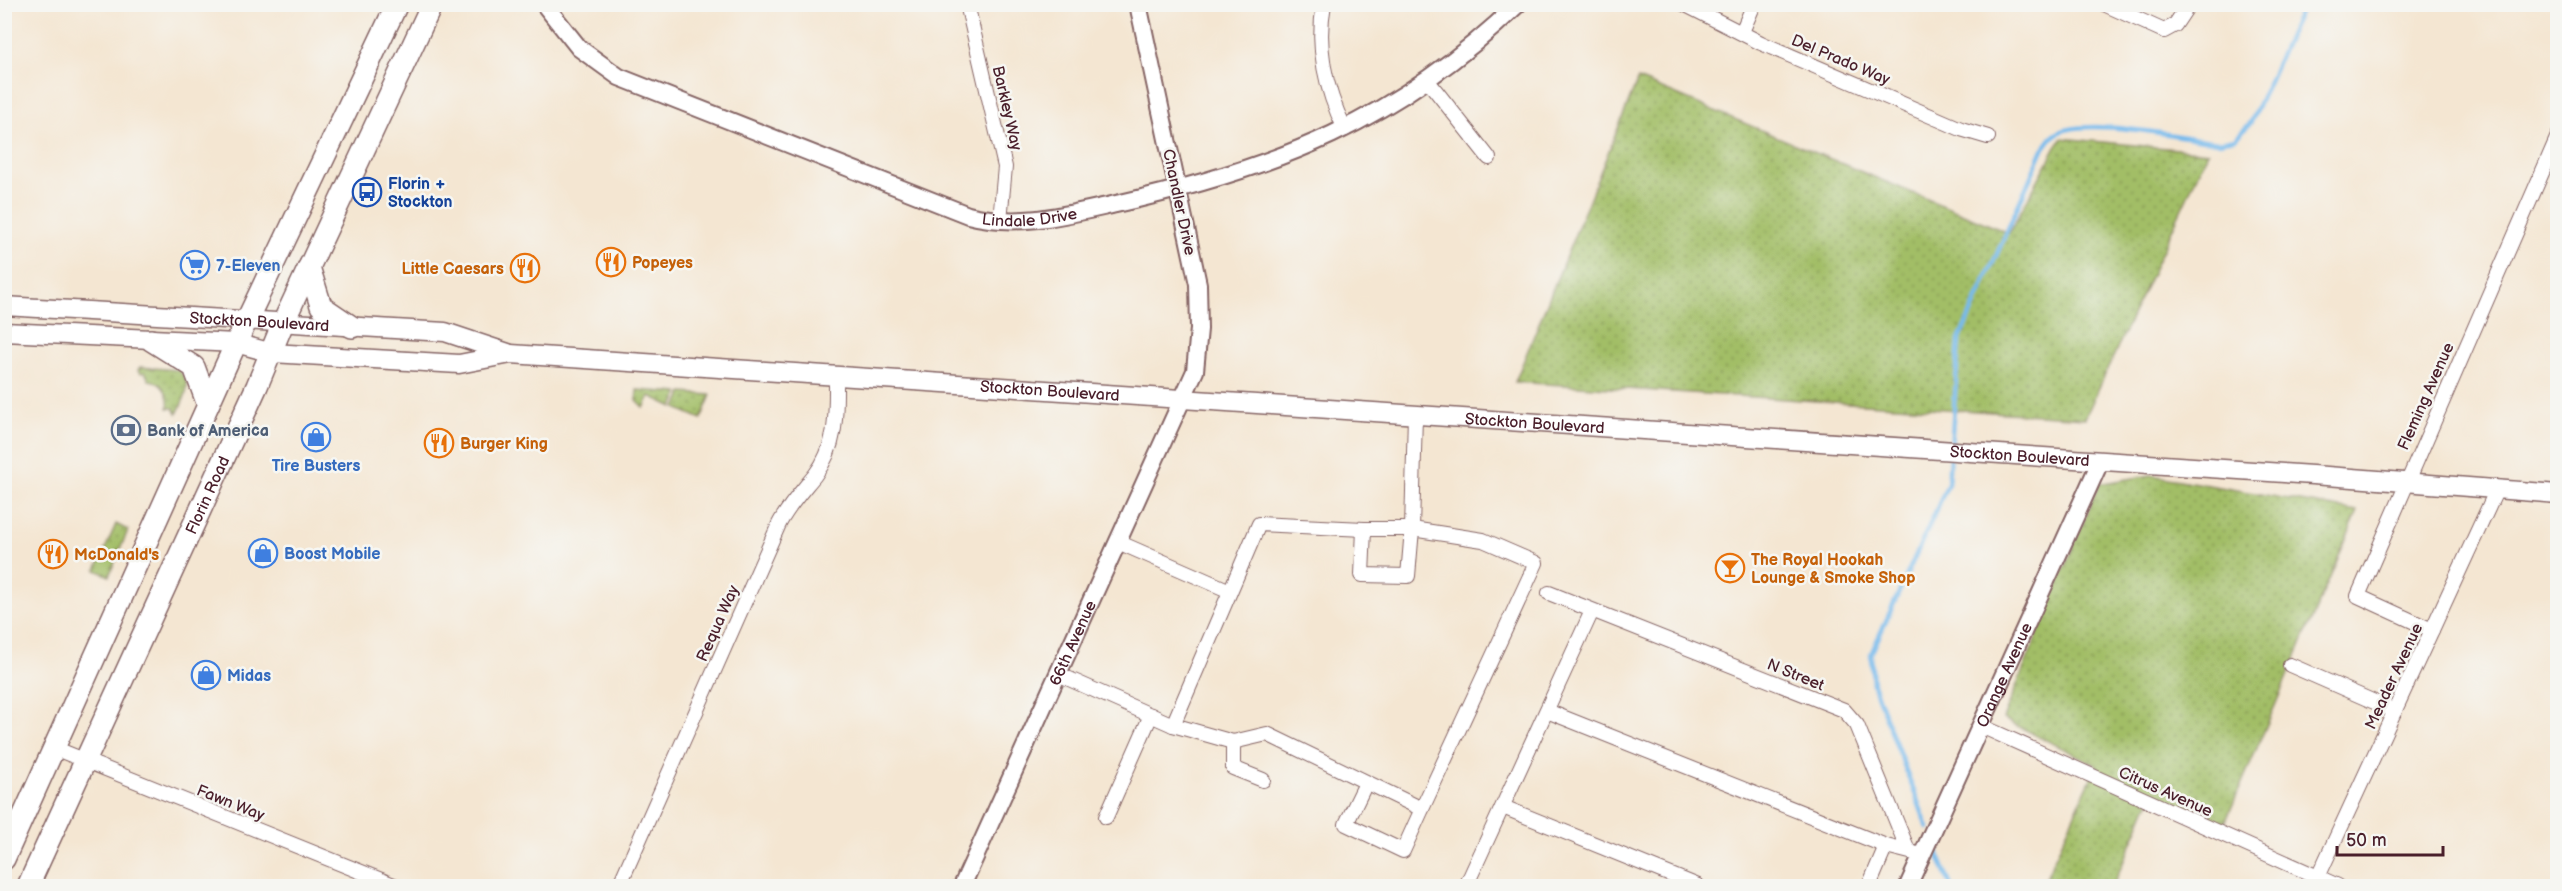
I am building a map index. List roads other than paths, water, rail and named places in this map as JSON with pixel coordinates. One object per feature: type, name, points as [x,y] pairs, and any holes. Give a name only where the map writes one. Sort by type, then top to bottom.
[{"type":"main road","points":[[4,859],[236,343],[397,4]]},
{"type":"main road","name":"Florin Road","points":[[28,886],[272,353],[283,323],[432,4]]},
{"type":"main road","points":[[309,267],[321,306],[352,327]]},
{"type":"main road","name":"Stockton Boulevard","points":[[4,306],[445,332],[511,354],[2558,494]]},
{"type":"main road","name":"Stockton Boulevard","points":[[4,332],[236,343],[272,353],[459,364],[511,354]]},
{"type":"main road","points":[[151,340],[194,367],[208,405]]},
{"type":"street","name":"Lindale Drive","points":[[544,4],[579,48],[619,76],[968,214],[1000,220],[1024,221],[1047,219],[1178,190],[1268,162],[1345,129],[1428,81],[1518,4]]},
{"type":"street","name":"Barkley Way","points":[[967,4],[1005,167],[1000,220]]},
{"type":"street","name":"Chandler Drive","points":[[1138,4],[1198,284],[1199,329],[1195,371],[1183,399]]},
{"type":"street","points":[[1324,4],[1321,32],[1323,65],[1338,115],[1345,129]]},
{"type":"street","name":"Del Prado Way","points":[[1684,4],[1761,43],[1961,129],[1988,137]]},
{"type":"street","points":[[1742,32],[1754,4]]},
{"type":"street","points":[[2104,4],[2164,31],[2175,25],[2189,4]]},
{"type":"street","points":[[1428,81],[1489,158]]},
{"type":"street","name":"Fleming Avenue","points":[[2432,630],[2358,596],[2405,482],[2558,136]]},
{"type":"street","name":"Requa Way","points":[[619,886],[780,524],[830,448],[836,419],[836,376]]},
{"type":"street","name":"66th Avenue","points":[[962,886],[1183,399]]},
{"type":"street","points":[[1364,529],[1362,575],[1408,576],[1416,415]]},
{"type":"street","name":"Orange Avenue","points":[[1908,886],[1919,851],[1943,810],[2100,462]]},
{"type":"street","name":"Meader Avenue","points":[[2318,877],[2497,489]]},
{"type":"street","points":[[1173,725],[1258,524],[1412,529],[1483,540],[1536,563],[1402,851],[1346,824],[1366,783]]},
{"type":"street","points":[[1118,542],[1230,591]]},
{"type":"street","name":"N Street","points":[[1549,593],[1844,710],[1857,725],[1919,851]]},
{"type":"street","points":[[1466,886],[1592,611]]},
{"type":"street","points":[[2290,665],[2395,711]]},
{"type":"street","points":[[1058,674],[1173,725],[1233,742],[1266,734],[1422,809]]},
{"type":"street","points":[[1547,711],[1886,846],[1919,851]]},
{"type":"street","points":[[1106,818],[1151,715]]},
{"type":"street","name":"Citrus Avenue","points":[[1981,726],[2338,886]]},
{"type":"street","points":[[1233,742],[1233,768],[1263,780]]},
{"type":"street","name":"Fawn Way","points":[[54,748],[396,886]]},
{"type":"street","points":[[1503,807],[1698,886]]},
{"type":"street","points":[[1869,886],[1886,846]]},
{"type":"waterway","points":[[1951,447],[1959,340],[2043,149],[2050,140],[2067,129],[2086,127],[2108,127],[2218,142],[2235,139],[2251,122],[2303,4]]},
{"type":"waterway","points":[[1928,828],[1873,684],[1871,654],[1948,484],[1950,456]]},
{"type":"waterway","points":[[1933,842],[1951,886]]},
{"type":"place","name":"Florin + Stockton","points":[[367,192]]},
{"type":"place","name":"Popeyes","points":[[611,262]]},
{"type":"place","name":"7-Eleven","points":[[195,265]]},
{"type":"place","name":"Little Caesars","points":[[525,268]]},
{"type":"place","name":"Bank of America","points":[[126,430]]},
{"type":"place","name":"Tire Busters","points":[[316,437]]},
{"type":"place","name":"Burger King","points":[[439,443]]},
{"type":"place","name":"Boost Mobile","points":[[263,553]]},
{"type":"place","name":"McDonald's","points":[[53,554]]},
{"type":"place","name":"The Royal Hookah Lounge & Smoke Shop","points":[[1730,568]]},
{"type":"place","name":"Midas","points":[[206,675]]}]
